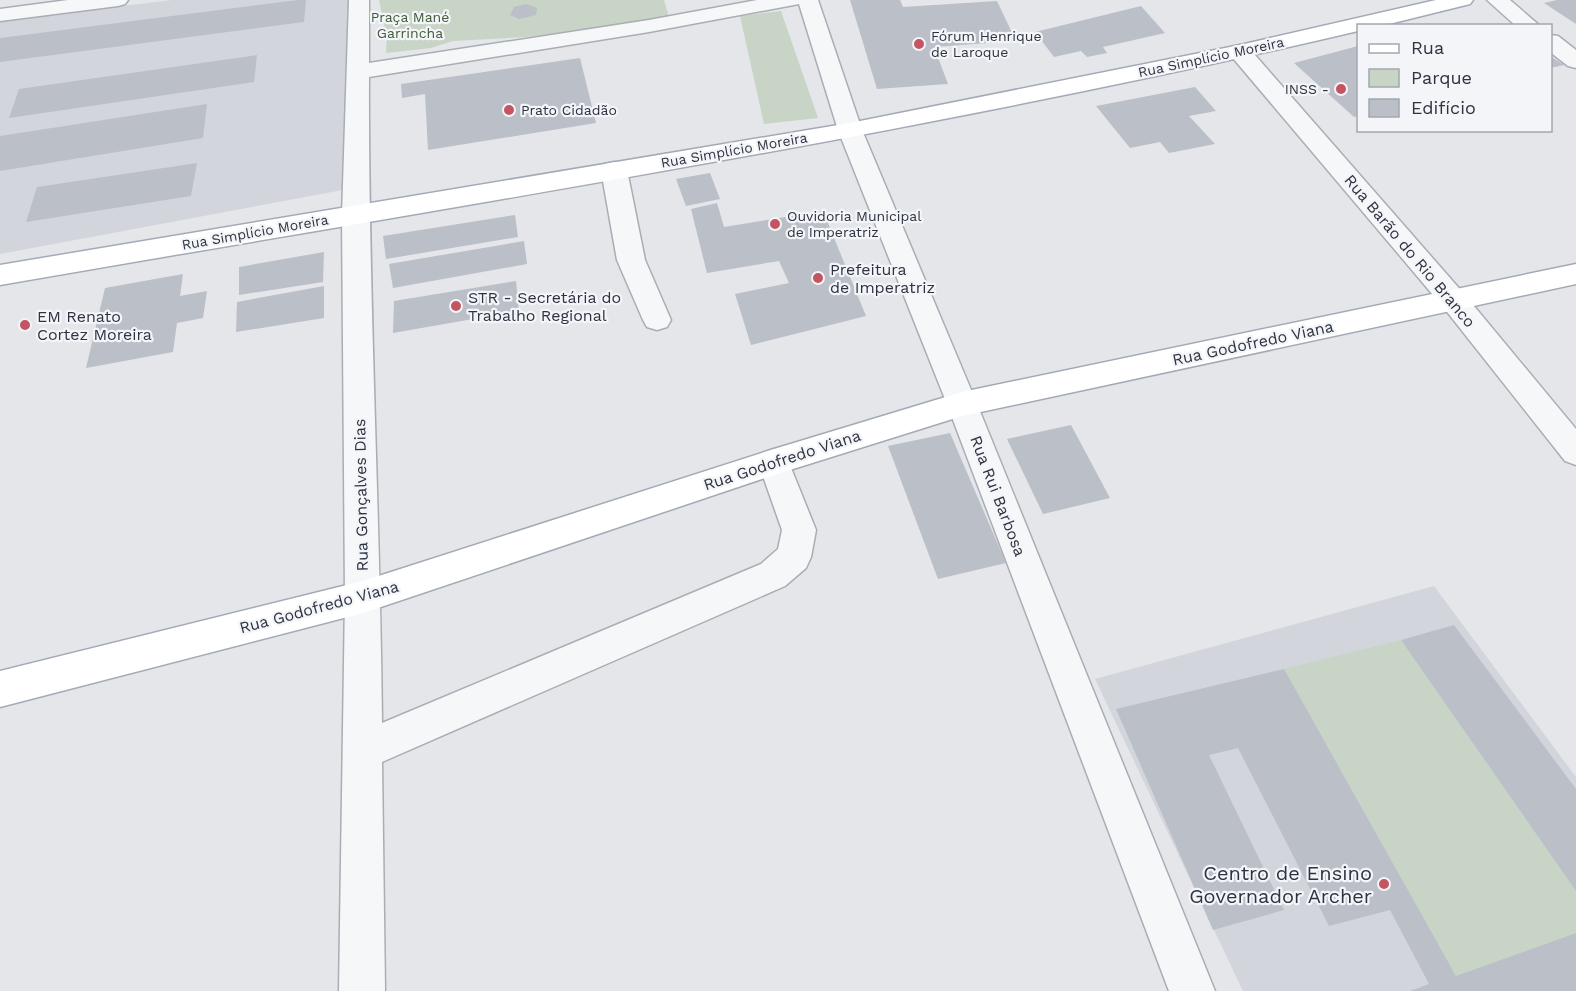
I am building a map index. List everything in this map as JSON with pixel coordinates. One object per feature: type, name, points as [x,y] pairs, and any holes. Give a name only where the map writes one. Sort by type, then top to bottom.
[{"type":"main road","name":"Rua Simplício Moreira","points":[[1360,24],[1463,0]]},
{"type":"main road","name":"Rua Simplício Moreira","points":[[0,275],[850,130],[1240,52],[1357,25]]},
{"type":"main road","name":"Rua Godofredo Viana","points":[[0,689],[363,597],[774,462],[962,404],[1576,274]]},
{"type":"street","points":[[0,15],[118,0]]},
{"type":"street","name":"Rua Gonçalves Dias","points":[[359,0],[355,215],[363,597],[362,991]]},
{"type":"street","points":[[357,72],[649,26],[791,0]]},
{"type":"street","name":"Rua Rui Barbosa","points":[[808,0],[850,130],[962,404],[1192,991]]},
{"type":"street","points":[[1497,0],[1527,24]]},
{"type":"street","points":[[1552,42],[1576,61]]},
{"type":"street","name":"Rua Barão do Rio Branco","points":[[1240,52],[1454,301],[1576,452]]},
{"type":"street","points":[[614,170],[631,260],[657,320]]},
{"type":"street","points":[[364,750],[773,575],[794,557],[799,530],[774,462]]},
{"type":"shaded area","points":[[172,0],[352,0],[348,189],[0,254],[0,21]]},
{"type":"shaded area","name":"Centro de Ensino Governador Archer","points":[[1434,586],[1576,777],[1576,991],[1243,991],[1095,679]]},
{"type":"green space","name":"Praça Mané Garrincha","points":[[379,0],[664,0],[670,21],[526,37],[453,41],[431,48],[386,53],[387,38]]},
{"type":"green space","points":[[781,11],[818,118],[764,124],[740,16]]},
{"type":"green space","points":[[1401,640],[1576,891],[1576,933],[1456,976],[1284,669]]},
{"type":"building","points":[[306,0],[304,22],[0,62],[0,38]]},
{"type":"building","name":"Fórum Henrique de Laroque","points":[[850,0],[900,0],[903,7],[997,1],[1016,41],[934,47],[948,84],[877,89]]},
{"type":"building","points":[[1576,0],[1576,24],[1544,3]]},
{"type":"building","points":[[526,4],[537,8],[536,15],[519,19],[510,15],[514,7]]},
{"type":"building","points":[[1141,6],[1165,33],[1103,47],[1107,53],[1087,57],[1081,51],[1054,57],[1035,32]]},
{"type":"building","name":"INSS -","points":[[1357,46],[1357,116],[1354,117],[1294,63]]},
{"type":"building","points":[[257,55],[254,82],[9,118],[19,89]]},
{"type":"building","points":[[1552,57],[1564,65],[1552,68]]},
{"type":"building","name":"Prato Cidadão","points":[[580,58],[596,123],[428,150],[425,94],[402,98],[401,84]]},
{"type":"building","points":[[1195,87],[1216,111],[1189,116],[1215,144],[1169,153],[1160,142],[1130,148],[1096,106]]},
{"type":"building","points":[[207,104],[203,138],[0,171],[0,136]]},
{"type":"building","points":[[197,163],[191,196],[26,222],[37,187]]},
{"type":"building","points":[[710,173],[720,199],[686,206],[676,179]]},
{"type":"building","name":"Prefeitura de Imperatriz","points":[[717,203],[724,227],[823,211],[866,316],[751,345],[735,294],[789,283],[779,261],[707,273],[691,209]]},
{"type":"building","points":[[515,215],[518,237],[386,259],[383,236]]},
{"type":"building","points":[[524,241],[527,264],[393,288],[389,264]]},
{"type":"building","points":[[324,252],[323,282],[239,295],[239,267]]},
{"type":"building","points":[[183,274],[180,296],[207,291],[203,318],[177,323],[173,352],[86,368],[105,288]]},
{"type":"building","name":"STR - Secretária do Trabalho Regional","points":[[516,281],[519,311],[393,333],[394,301]]},
{"type":"building","points":[[324,286],[324,318],[236,332],[237,302]]},
{"type":"building","points":[[1071,425],[1110,498],[1043,514],[1007,439]]},
{"type":"building","points":[[950,433],[1006,563],[938,579],[888,446]]},
{"type":"building","points":[[1454,625],[1576,789],[1576,891],[1401,640]]},
{"type":"building","points":[[1284,669],[1456,976],[1576,933],[1576,991],[1410,991],[1429,984],[1390,910],[1329,926],[1238,748],[1209,755],[1284,910],[1213,930],[1116,709]]},
{"type":"place","name":"Fórum Henrique de Laroque","points":[[919,44]]},
{"type":"place","name":"INSS -","points":[[1341,89]]},
{"type":"place","name":"Prato Cidadão","points":[[509,110]]},
{"type":"place","name":"Ouvidoria Municipal de Imperatriz","points":[[775,224]]},
{"type":"place","name":"Prefeitura de Imperatriz","points":[[818,278]]},
{"type":"place","name":"STR - Secretária do Trabalho Regional","points":[[456,306]]},
{"type":"place","name":"EM Renato Cortez Moreira","points":[[25,325]]},
{"type":"place","name":"Centro de Ensino Governador Archer","points":[[1384,884]]}]
